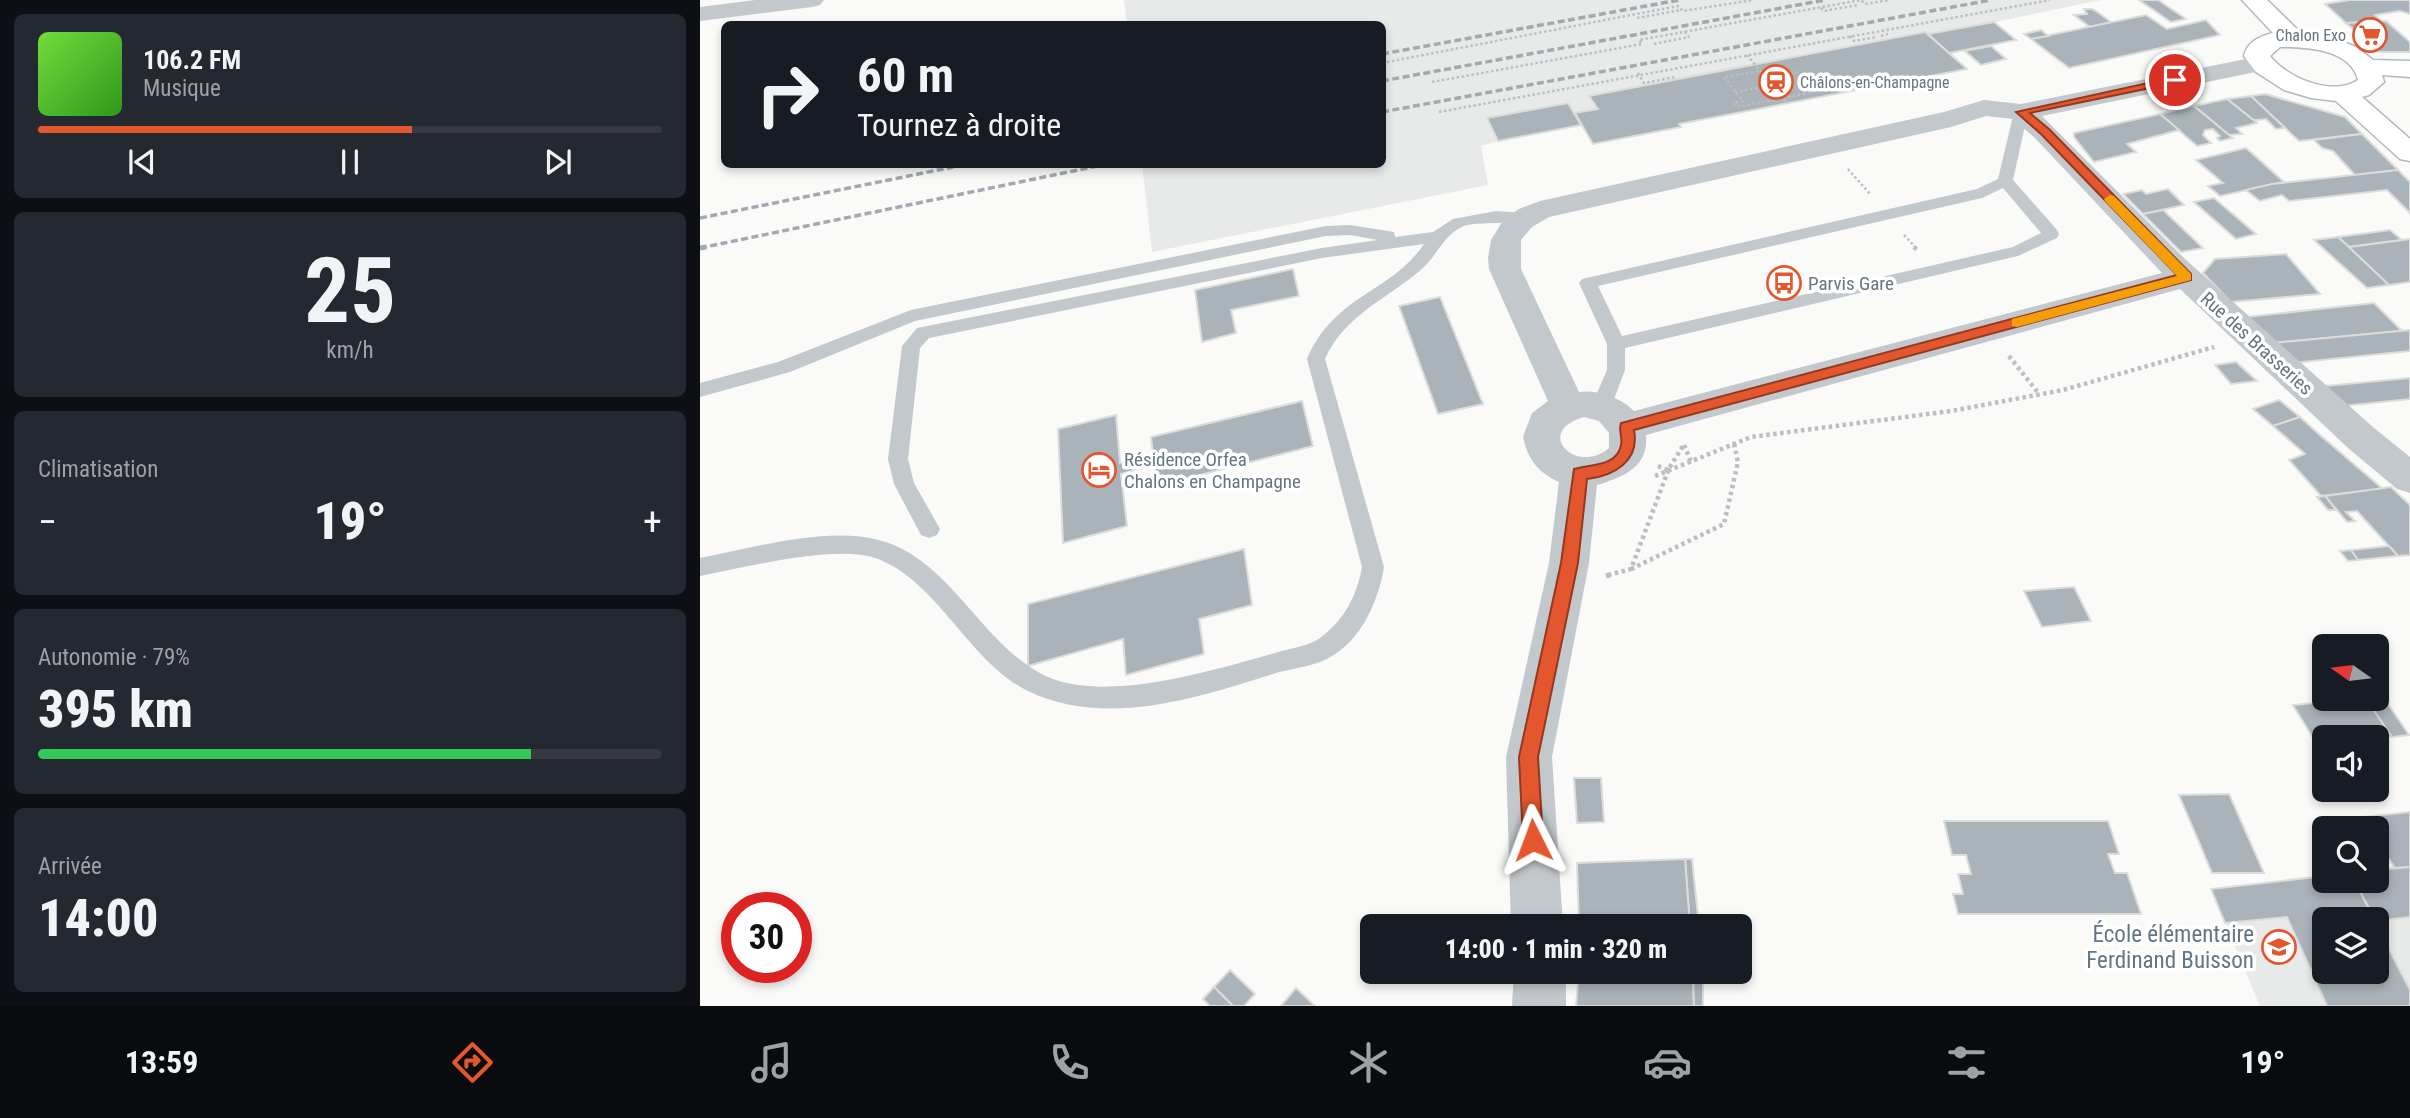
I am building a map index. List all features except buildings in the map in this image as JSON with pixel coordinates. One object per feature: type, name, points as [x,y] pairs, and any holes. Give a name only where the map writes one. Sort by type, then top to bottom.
[{"type":"main road","points":[[2254,0],[2293,39]]},
{"type":"main road","points":[[2367,67],[2371,82],[2366,88],[2343,94],[2305,89],[2271,74],[2257,56],[2264,44],[2293,39],[2342,50],[2367,67],[2410,69]]},
{"type":"main road","points":[[2343,94],[2406,145]]},
{"type":"street","points":[[700,14],[812,0]]},
{"type":"street","points":[[2254,0],[2262,0]]},
{"type":"street","points":[[2186,277],[1599,413],[1552,414],[1542,427],[1540,442],[1546,457],[1560,468],[1579,473],[1602,471],[1620,460],[1629,444],[1599,413],[1505,269],[1502,251],[1511,229],[1524,218],[1540,210],[1571,202],[1951,119],[1984,108],[2021,112],[2261,64]]},
{"type":"street","name":"Rue des Brasseries","points":[[2021,112],[2045,132],[2186,277],[2361,438],[2410,478]]},
{"type":"street","points":[[1536,914],[1529,757],[1569,563],[1579,473]]},
{"type":"street","points":[[1539,1006],[1540,984]]},
{"type":"lane","points":[[2006,181],[2021,112]]},
{"type":"lane","points":[[1616,344],[2018,251],[2051,234],[2006,181]]},
{"type":"lane","points":[[1599,413],[1616,370],[1616,344],[1588,283],[1982,193],[2006,181]]},
{"type":"lane","points":[[700,567],[846,545],[879,549],[911,568],[963,617],[1008,667],[1049,689],[1103,699],[1158,694],[1324,649],[1342,634],[1370,593],[1373,567],[1316,359],[1321,342],[1340,321],[1421,261],[1437,237],[1450,226],[1494,215],[1524,218]]},
{"type":"lane","points":[[700,390],[783,368],[911,316],[1326,231],[1350,230],[1407,240]]},
{"type":"lane","points":[[929,528],[904,485],[898,459],[911,346],[923,333],[1322,253],[1437,237]]},
{"type":"path","points":[[1637,18],[1753,0]]},
{"type":"path","points":[[1432,82],[1642,44],[1639,40],[1861,0],[1866,4],[1889,0]]},
{"type":"path","points":[[1439,112],[2050,0]]},
{"type":"path","points":[[1820,8],[1824,11],[1858,5]]},
{"type":"path","points":[[1386,62],[1678,6],[1682,10]]},
{"type":"path","points":[[1654,44],[1689,37],[1684,32]]},
{"type":"path","points":[[1849,36],[1854,41],[1888,34]]},
{"type":"path","points":[[1746,54],[1785,100]]},
{"type":"path","points":[[1760,71],[1724,77],[1743,102],[1734,103],[1737,107],[1785,100],[1823,90]]},
{"type":"path","points":[[1765,77],[1796,72],[1815,92]]},
{"type":"path","points":[[1638,74],[1644,83],[1675,77]]},
{"type":"path","points":[[1735,92],[1772,85]]},
{"type":"path","points":[[1842,163],[1870,195]]},
{"type":"path","points":[[1902,232],[1918,250]]},
{"type":"path","points":[[1645,480],[1751,437],[1951,411],[2063,390],[2215,346]]},
{"type":"path","points":[[2003,347],[2039,394]]},
{"type":"path","points":[[1599,578],[1631,569],[1724,524],[1738,462],[1734,444]]},
{"type":"path","points":[[1631,569],[1668,470]]},
{"type":"shaded area","points":[[1124,0],[2101,0],[1995,22],[2016,40],[1950,52],[1967,69],[1680,123],[1681,127],[1593,144],[1581,125],[1498,141],[1481,146],[1488,185],[1152,252],[1142,168],[1386,168],[1386,21],[1127,21]]},
{"type":"shaded area","name":"École élémentaire Ferdinand Buisson","points":[[2410,867],[2410,1006],[2260,1006],[2211,889],[2312,877],[2312,893],[2389,893],[2389,869]]},
{"type":"railway","points":[[1386,53],[1679,0]]},
{"type":"railway","points":[[1386,80],[1825,0]]},
{"type":"railway","points":[[1386,111],[1991,0]]},
{"type":"railway","points":[[700,218],[948,168]]},
{"type":"railway","points":[[700,248],[1088,168]]},
{"type":"railway","points":[[700,248],[706,247]]},
{"type":"slow traffic","points":[[2017,322],[2186,277],[2110,199]]},
{"type":"place","name":"Chalon Exo","points":[[2370,35]]},
{"type":"place","name":"Châlons-en-Champagne","points":[[1776,82]]},
{"type":"place","name":"Parvis Gare","points":[[1784,283]]},
{"type":"place","name":"Résidence Orfea Chalons en Champagne","points":[[1099,470]]},
{"type":"place","name":"École élémentaire Ferdinand Buisson","points":[[2279,947]]},
{"type":"route","points":[[1533,840],[1529,757],[1569,563],[1579,473],[1602,471],[1620,460],[1629,444],[1626,427],[2186,277],[2045,132],[2021,112],[2175,80]]}]
